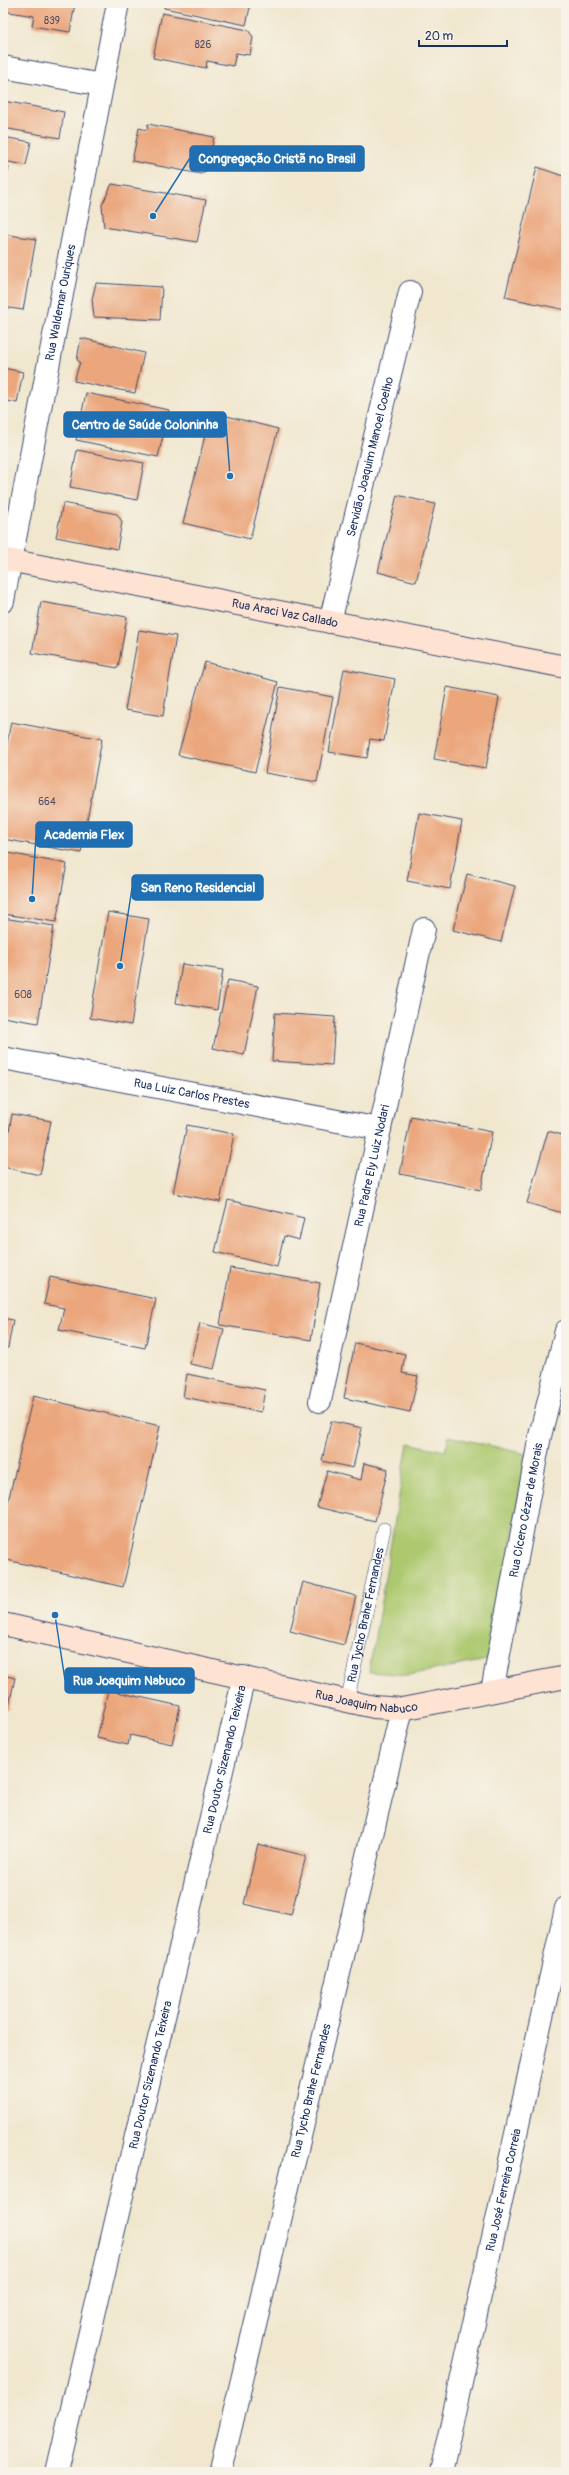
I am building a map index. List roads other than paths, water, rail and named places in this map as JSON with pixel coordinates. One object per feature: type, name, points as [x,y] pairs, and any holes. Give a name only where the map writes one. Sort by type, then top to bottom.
[{"type":"main road","name":"Rua Araci Vaz Callado","points":[[7,560],[566,667]]},
{"type":"main road","name":"Rua Joaquim Nabuco","points":[[3,1624],[244,1677],[347,1702],[402,1709],[566,1677]]},
{"type":"street","name":"Rua Waldemar Ouriques","points":[[3,601],[7,560],[118,3]]},
{"type":"street","points":[[3,67],[102,85]]},
{"type":"street","name":"Servidão Joaquim Manoel Coelho","points":[[330,622],[410,292]]},
{"type":"street","name":"Rua Padre Ely Luiz Nodari","points":[[320,1401],[424,929]]},
{"type":"street","name":"Rua Luiz Carlos Prestes","points":[[3,1058],[380,1129]]},
{"type":"street","name":"Rua Cícero Cézar de Morais","points":[[492,1691],[540,1436],[566,1331]]},
{"type":"street","name":"Rua Doutor Sizenando Teixeira","points":[[57,2472],[244,1677]]},
{"type":"street","name":"Rua Tycho Brahe Fernandes","points":[[220,2472],[402,1709]]},
{"type":"street","name":"Rua José Ferreira Correia","points":[[441,2472],[566,1908]]},
{"type":"lane","name":"Rua Tycho Brahe Fernandes","points":[[347,1702],[384,1528]]},
{"type":"place","name":"Congregação Cristã no Brasil","points":[[153,216]]},
{"type":"place","name":"Centro de Saúde Coloninha","points":[[230,476]]},
{"type":"place","name":"Academia Flex","points":[[32,899]]},
{"type":"place","name":"San Reno Residencial","points":[[120,966]]},
{"type":"place","name":"Rua Joaquim Nabuco","points":[[55,1615]]}]
